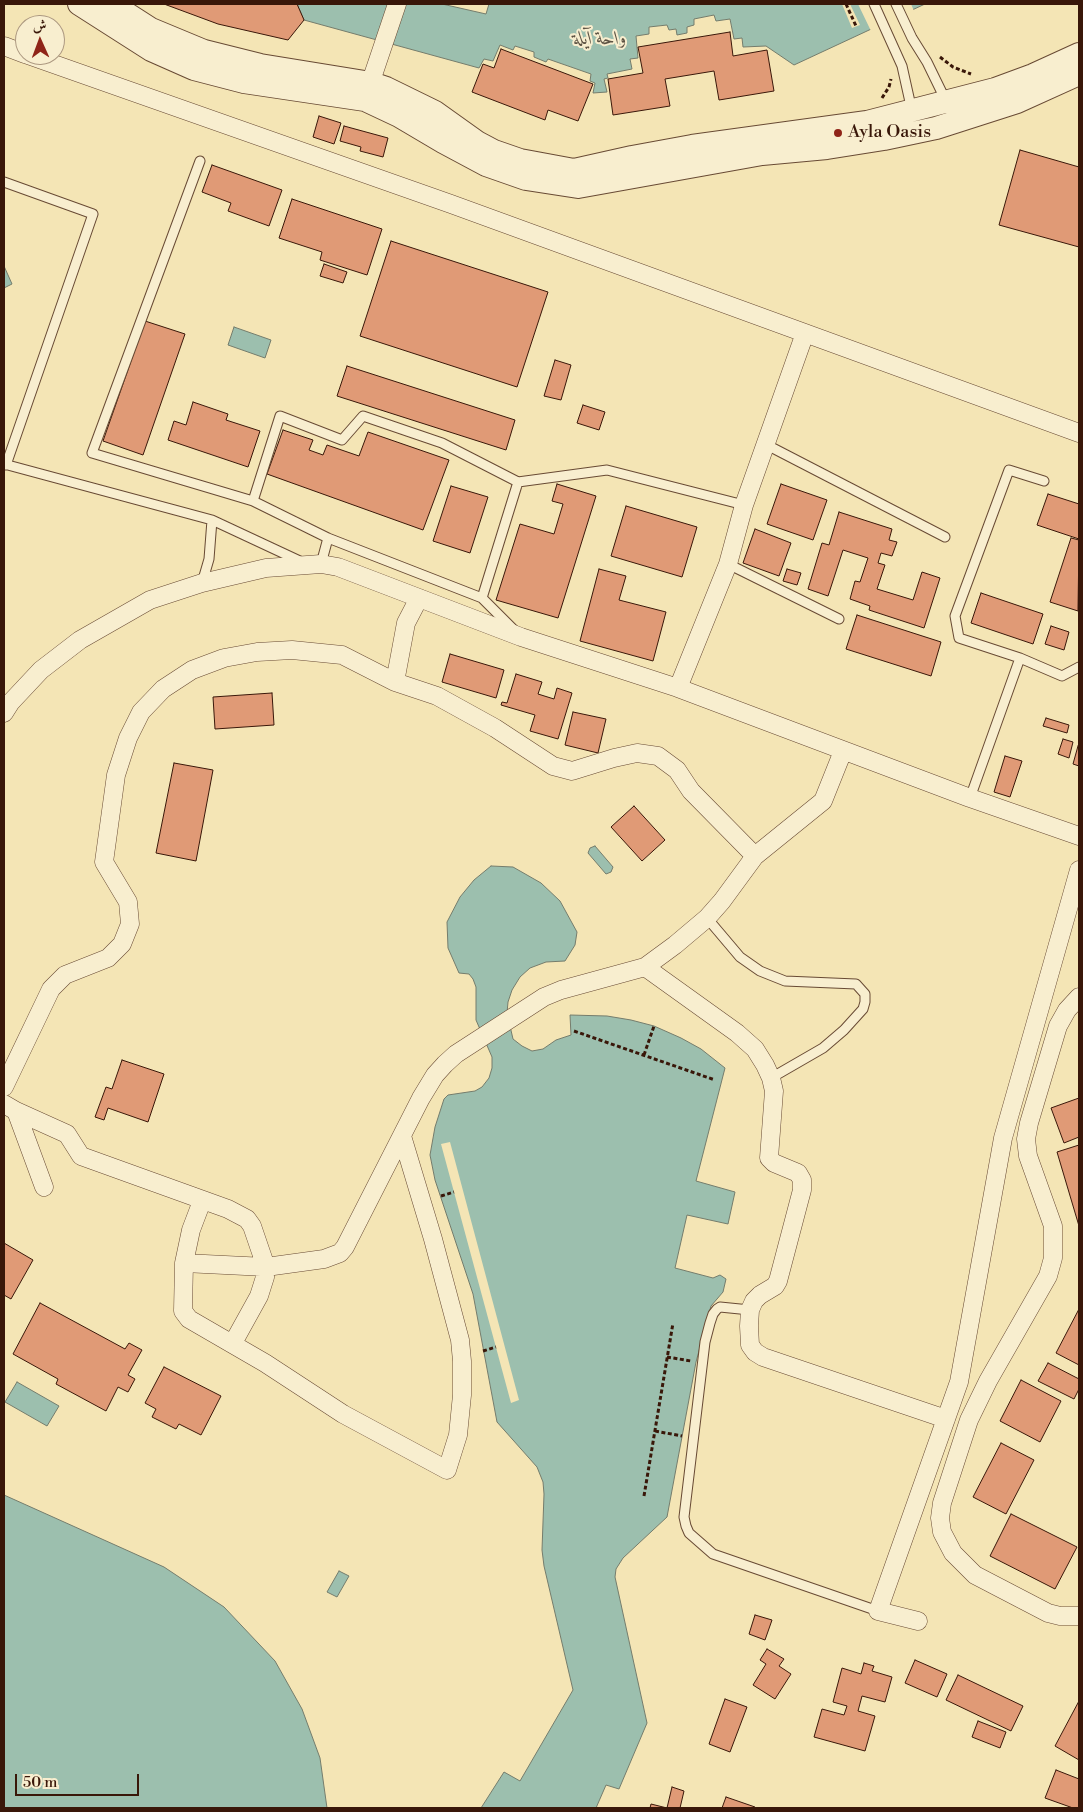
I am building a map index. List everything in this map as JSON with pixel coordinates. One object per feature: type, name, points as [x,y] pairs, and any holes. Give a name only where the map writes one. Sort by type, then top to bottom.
[{"type":"street","points":[[79,4],[151,50],[194,69],[244,82],[368,91],[386,88],[435,112],[477,142],[494,150],[520,160],[574,170],[692,146],[826,138],[884,139],[1079,54]]},
{"type":"street","points":[[112,4],[165,36],[204,51],[368,91]]},
{"type":"street","points":[[368,91],[397,4]]},
{"type":"street","points":[[58,65],[451,204],[1079,433]]},
{"type":"street","points":[[826,138],[867,122],[911,110],[941,114],[1017,102],[1079,74]]},
{"type":"street","points":[[678,688],[728,564],[744,505],[805,333]]},
{"type":"street","points":[[4,713],[42,670],[80,640],[150,600],[202,583],[266,568],[313,564],[338,567],[522,637],[678,688],[970,798],[1079,836]]},
{"type":"street","points":[[395,682],[406,623],[420,598]]},
{"type":"street","points":[[4,1087],[51,989],[64,975],[108,958],[122,944],[130,924],[128,902],[104,862],[110,804],[116,775],[128,738],[141,712],[163,688],[192,670],[224,658],[257,652],[292,650],[342,656],[395,682],[437,696],[495,728],[553,766],[572,771],[637,753],[658,756],[677,770],[691,792],[755,856]]},
{"type":"street","points":[[184,1263],[266,1268],[334,1256],[345,1247],[421,1098],[435,1075],[456,1054],[544,997],[560,990],[645,967],[675,945],[707,918],[755,856],[823,800],[843,751]]},
{"type":"street","points":[[918,1621],[878,1611],[959,1382],[1003,1138],[1079,870]]},
{"type":"street","points":[[645,967],[738,1033],[754,1049],[765,1065],[774,1091],[769,1158],[774,1163],[798,1174],[802,1180],[802,1190],[778,1281],[775,1286],[754,1301],[750,1310],[750,1345],[755,1352],[763,1357],[946,1419]]},
{"type":"street","points":[[1079,997],[1066,1010],[1058,1026],[1026,1139],[1028,1156],[1053,1226],[1053,1258],[1048,1276],[988,1381],[970,1420],[942,1503],[940,1518],[942,1532],[953,1554],[975,1574],[1048,1613],[1060,1616],[1079,1616]]},
{"type":"street","points":[[10,1108],[67,1134],[81,1156],[228,1209],[247,1219],[252,1226],[266,1268],[263,1288],[233,1343]]},
{"type":"street","points":[[10,1108],[44,1187]]},
{"type":"street","points":[[202,1200],[191,1230],[184,1263],[183,1311],[189,1319],[233,1343],[343,1414],[447,1470],[458,1436],[462,1395],[460,1340],[433,1239],[402,1136]]},
{"type":"lane","points":[[874,4],[902,66],[911,110]]},
{"type":"lane","points":[[896,4],[912,38],[927,62],[941,114]]},
{"type":"lane","points":[[200,161],[92,453],[253,501],[328,538],[482,598],[522,637]]},
{"type":"lane","points":[[4,182],[93,214],[5,464],[212,520],[313,564],[328,538]]},
{"type":"lane","points":[[253,501],[280,416],[342,440],[363,416],[442,443],[518,482],[607,470],[744,505]]},
{"type":"lane","points":[[766,444],[945,537]]},
{"type":"lane","points":[[1044,482],[1009,470],[954,616],[959,638],[1020,658],[1062,676],[1079,667]]},
{"type":"lane","points":[[482,598],[518,482]]},
{"type":"lane","points":[[202,583],[209,559],[212,520]]},
{"type":"lane","points":[[728,564],[839,619]]},
{"type":"lane","points":[[970,798],[1020,658]]},
{"type":"lane","points":[[707,918],[740,957],[760,971],[785,981],[856,984],[866,994],[866,1002],[863,1009],[844,1030],[823,1048],[771,1078]]},
{"type":"lane","points":[[750,1310],[720,1307],[716,1309],[710,1323],[705,1342],[684,1517],[686,1526],[689,1533],[713,1554],[878,1611]]},
{"type":"path","points":[[846,4],[856,26]]},
{"type":"path","points":[[934,52],[953,67],[973,75]]},
{"type":"path","points":[[878,103],[890,87],[892,76]]},
{"type":"path","points":[[644,1055],[654,1026]]},
{"type":"path","points":[[574,1031],[716,1080]]},
{"type":"path","points":[[441,1196],[454,1192]]},
{"type":"path","points":[[644,1496],[673,1323]]},
{"type":"path","points":[[483,1351],[496,1347]]},
{"type":"path","points":[[667,1356],[696,1362]]},
{"type":"path","points":[[655,1431],[682,1436]]},
{"type":"water","name":"واحة آيلة","points":[[297,4],[442,4],[486,14],[489,4],[925,4],[794,65],[766,46],[743,47],[742,38],[734,39],[730,19],[716,21],[714,15],[694,19],[694,25],[687,27],[687,33],[677,35],[676,29],[669,30],[667,25],[649,27],[649,34],[636,36],[638,58],[630,59],[632,69],[607,74],[608,78],[604,79],[607,92],[593,93],[595,83],[590,81],[591,74],[548,59],[546,62],[534,57],[534,52],[515,46],[513,50],[500,45],[493,61],[484,59],[479,68],[304,20]]},
{"type":"water","points":[[4,266],[12,284],[4,288]]},
{"type":"water","points":[[234,327],[271,340],[265,358],[228,345]]},
{"type":"water","points":[[595,846],[613,867],[611,872],[606,874],[588,853],[590,848]]},
{"type":"water","points":[[491,866],[513,867],[541,883],[560,901],[577,932],[575,945],[565,961],[546,962],[530,968],[520,977],[512,990],[507,1013],[513,1039],[532,1051],[543,1049],[556,1040],[571,1035],[570,1015],[607,1016],[654,1026],[701,1049],[725,1068],[696,1181],[735,1192],[728,1224],[687,1215],[675,1268],[713,1278],[720,1275],[726,1279],[723,1292],[711,1306],[696,1362],[667,1517],[623,1558],[616,1569],[615,1577],[647,1723],[619,1789],[606,1785],[596,1808],[481,1808],[504,1772],[520,1781],[573,1690],[544,1566],[542,1550],[543,1482],[537,1467],[497,1422],[473,1294],[435,1180],[430,1155],[435,1127],[444,1099],[448,1095],[475,1091],[482,1087],[489,1078],[492,1068],[492,1057],[476,1020],[476,987],[469,974],[459,973],[448,948],[447,922],[460,897],[474,880]]},
{"type":"water","points":[[17,1382],[59,1406],[47,1426],[5,1402]]},
{"type":"water","points":[[4,1495],[164,1567],[224,1607],[275,1661],[302,1709],[320,1758],[327,1808],[4,1808]]},
{"type":"water","points":[[339,1571],[349,1576],[337,1597],[327,1592]]},
{"type":"pier","points":[[842,4],[850,4],[860,25],[852,28]]},
{"type":"pier","points":[[858,4],[911,4],[914,11],[871,31]]},
{"type":"pier","points":[[450,1142],[519,1400],[511,1403],[441,1144]]},
{"type":"building","points":[[164,4],[297,4],[304,20],[288,40],[218,24]]},
{"type":"building","points":[[730,32],[733,56],[767,50],[774,91],[719,100],[714,71],[665,79],[670,106],[613,115],[608,79],[643,73],[638,47]]},
{"type":"building","points":[[501,49],[593,84],[578,121],[548,110],[545,120],[472,92],[483,64],[494,68]]},
{"type":"building","points":[[319,116],[341,123],[334,144],[313,137]]},
{"type":"building","points":[[344,126],[388,138],[383,157],[360,151],[361,147],[340,141]]},
{"type":"building","points":[[1020,150],[1079,167],[1079,247],[999,225]]},
{"type":"building","points":[[212,165],[282,190],[269,226],[228,211],[231,203],[202,192]]},
{"type":"building","points":[[292,199],[382,229],[367,275],[320,260],[322,252],[279,238]]},
{"type":"building","points":[[391,241],[548,292],[517,387],[360,336]]},
{"type":"building","points":[[324,264],[347,272],[343,283],[320,276]]},
{"type":"building","points":[[145,321],[185,334],[143,455],[103,441]]},
{"type":"building","points":[[555,360],[571,365],[561,400],[544,396]]},
{"type":"building","points":[[347,366],[515,420],[506,450],[337,396]]},
{"type":"building","points":[[193,402],[228,414],[226,420],[260,431],[248,467],[168,440],[174,421],[186,425]]},
{"type":"building","points":[[583,405],[605,412],[599,430],[577,423]]},
{"type":"building","points":[[283,430],[313,440],[309,450],[323,455],[327,445],[359,456],[368,432],[449,460],[423,530],[267,474]]},
{"type":"building","points":[[557,484],[596,496],[558,618],[496,600],[520,524],[554,534],[563,504],[552,501]]},
{"type":"building","points":[[781,484],[827,500],[813,540],[767,524]]},
{"type":"building","points":[[451,486],[488,497],[470,553],[433,541]]},
{"type":"building","points":[[1048,494],[1079,504],[1079,539],[1037,525]]},
{"type":"building","points":[[626,506],[697,527],[682,577],[611,556]]},
{"type":"building","points":[[839,512],[892,529],[889,540],[897,542],[892,556],[881,553],[878,563],[885,565],[877,589],[913,600],[922,572],[940,578],[924,628],[869,610],[870,606],[850,599],[855,581],[860,582],[868,558],[843,550],[828,596],[808,589],[822,543],[829,545]]},
{"type":"building","points":[[755,529],[791,543],[779,576],[743,563]]},
{"type":"building","points":[[1071,538],[1079,540],[1078,611],[1050,602]]},
{"type":"building","points":[[599,569],[626,576],[619,600],[666,612],[653,661],[580,641]]},
{"type":"building","points":[[787,569],[801,573],[797,585],[783,581]]},
{"type":"building","points":[[981,593],[1043,614],[1033,644],[971,623]]},
{"type":"building","points":[[857,615],[941,642],[931,676],[846,649]]},
{"type":"building","points":[[1051,626],[1069,632],[1064,650],[1045,644]]},
{"type":"building","points":[[450,654],[504,670],[496,698],[442,682]]},
{"type":"building","points":[[516,674],[542,682],[538,694],[554,699],[557,688],[572,693],[558,739],[530,731],[535,715],[501,705],[502,702],[507,703]]},
{"type":"building","points":[[272,693],[274,725],[215,729],[213,697]]},
{"type":"building","points":[[573,712],[606,719],[598,753],[565,745]]},
{"type":"building","points":[[1046,718],[1069,725],[1067,733],[1043,726]]},
{"type":"building","points":[[1063,739],[1073,742],[1069,758],[1058,754]]},
{"type":"building","points":[[1079,747],[1079,766],[1073,764]]},
{"type":"building","points":[[1005,756],[1022,761],[1010,797],[994,792]]},
{"type":"building","points":[[174,763],[213,770],[196,861],[156,853]]},
{"type":"building","points":[[634,806],[665,840],[642,861],[611,827]]},
{"type":"building","points":[[122,1060],[164,1074],[148,1122],[108,1108],[104,1120],[95,1117],[106,1087],[112,1089]]},
{"type":"building","points":[[1079,1098],[1079,1137],[1064,1143],[1051,1108]]},
{"type":"building","points":[[1079,1145],[1079,1226],[1057,1152]]},
{"type":"building","points":[[4,1243],[33,1260],[11,1299],[4,1295]]},
{"type":"building","points":[[40,1303],[125,1349],[129,1343],[142,1350],[128,1375],[135,1379],[128,1392],[118,1387],[106,1411],[56,1384],[58,1379],[13,1354]]},
{"type":"building","points":[[1079,1309],[1079,1365],[1056,1353]]},
{"type":"building","points":[[1048,1363],[1079,1379],[1079,1389],[1074,1399],[1038,1381]]},
{"type":"building","points":[[164,1367],[221,1396],[201,1435],[179,1424],[176,1429],[152,1417],[156,1409],[145,1403]]},
{"type":"building","points":[[1021,1380],[1061,1401],[1040,1442],[1000,1421]]},
{"type":"building","points":[[1001,1443],[1034,1460],[1006,1514],[973,1497]]},
{"type":"building","points":[[1011,1514],[1077,1547],[1055,1589],[990,1556]]},
{"type":"building","points":[[755,1615],[772,1620],[765,1640],[749,1634]]},
{"type":"building","points":[[767,1649],[784,1659],[779,1666],[791,1674],[775,1699],[753,1685],[766,1664],[760,1660]]},
{"type":"building","points":[[915,1660],[947,1674],[937,1697],[905,1683]]},
{"type":"building","points":[[864,1663],[874,1666],[872,1671],[892,1677],[885,1702],[862,1696],[858,1711],[875,1716],[865,1751],[814,1737],[822,1709],[844,1715],[847,1706],[833,1702],[842,1668],[861,1674]]},
{"type":"building","points":[[958,1675],[1023,1706],[1011,1731],[946,1700]]},
{"type":"building","points":[[725,1699],[747,1707],[730,1752],[709,1744]]},
{"type":"building","points":[[1079,1701],[1079,1760],[1055,1746]]},
{"type":"building","points":[[978,1721],[1006,1732],[1000,1748],[972,1737]]},
{"type":"building","points":[[1056,1770],[1079,1779],[1079,1808],[1073,1808],[1045,1798]]},
{"type":"building","points":[[672,1787],[684,1791],[680,1808],[667,1808]]},
{"type":"building","points":[[726,1797],[755,1807],[722,1808]]},
{"type":"building","points":[[651,1804],[667,1808],[650,1808]]},
{"type":"place","name":"Ayla Oasis","points":[[838,133]]}]
